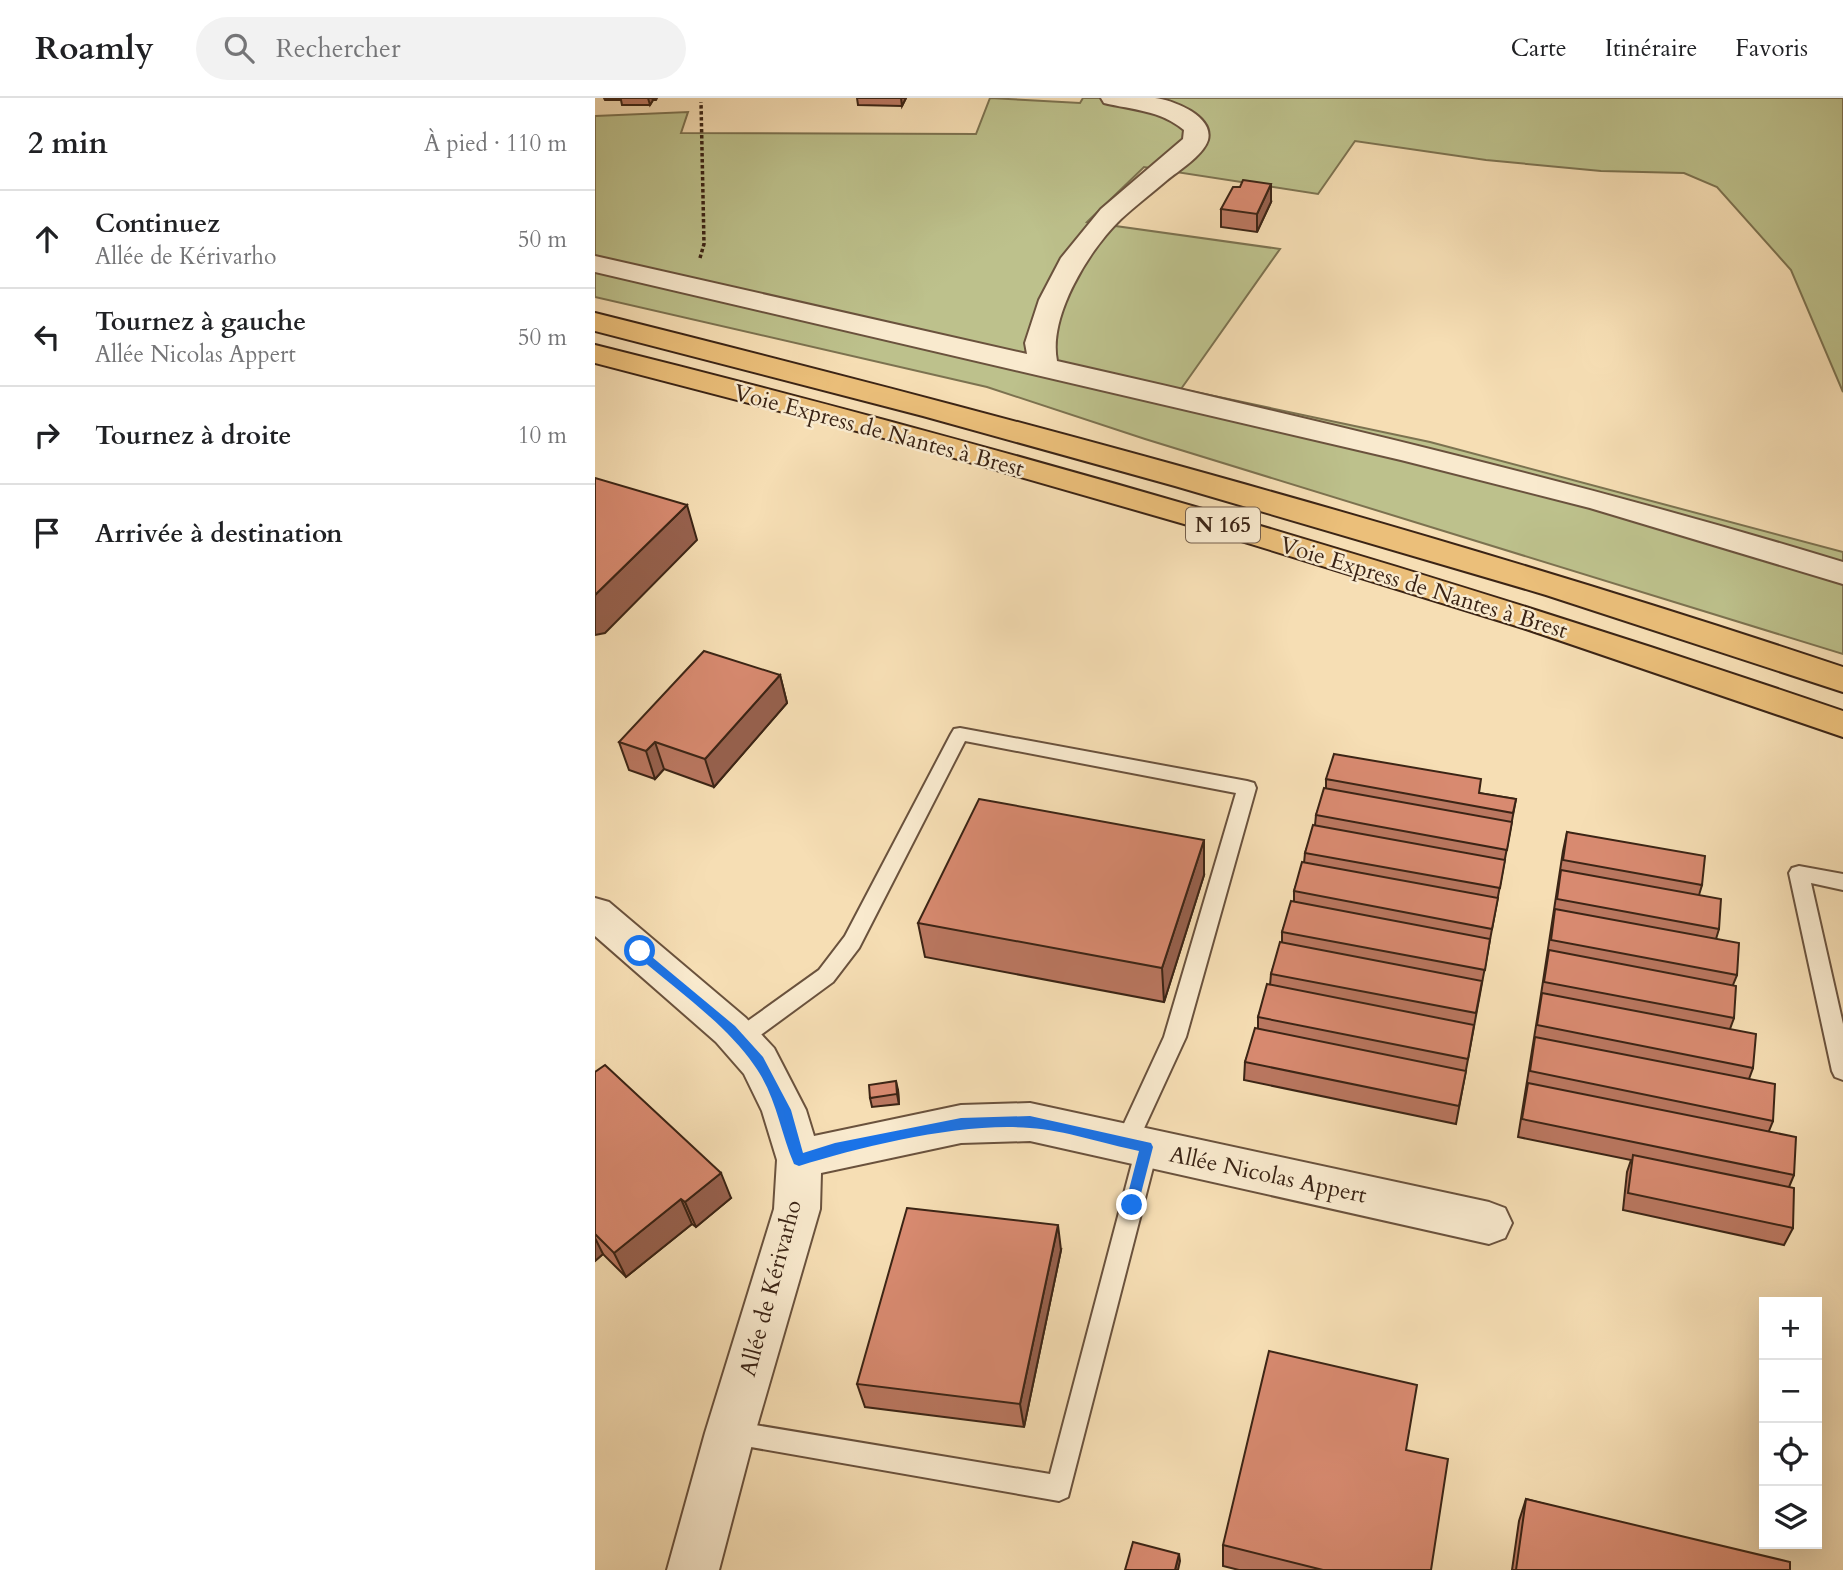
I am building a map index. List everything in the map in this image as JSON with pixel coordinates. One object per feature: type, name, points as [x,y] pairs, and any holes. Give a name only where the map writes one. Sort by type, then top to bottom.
[{"type":"highway","name":"Voie Express de Nantes à Brest","points":[[595,322],[837,383],[1173,475],[1599,601],[1843,680]]},
{"type":"highway","name":"Voie Express de Nantes à Brest","points":[[595,354],[1220,524],[1574,633],[1843,724]]},
{"type":"street","points":[[1043,364],[1039,343],[1053,300],[1071,264],[1110,215],[1181,156],[1195,141],[1196,128],[1182,114],[1152,103],[1113,98]]},
{"type":"street","points":[[595,264],[1043,364],[1521,480],[1681,524],[1843,573]]},
{"type":"street","name":"Allée de Kérivarho","points":[[595,913],[739,1039],[759,1061],[784,1110],[799,1160],[797,1209],[730,1433],[693,1570]]},
{"type":"street","name":"Allée Nicolas Appert","points":[[799,1160],[835,1149],[961,1124],[1030,1122],[1489,1223]]},
{"type":"lane","points":[[730,1433],[1059,1488],[1136,1145],[1175,1037],[1247,788],[960,734],[852,942],[826,976],[739,1039]]},
{"type":"lane","points":[[1843,883],[1799,873],[1843,1071]]},
{"type":"path","points":[[682,284],[696,269],[704,244],[701,102]]},
{"type":"green space","points":[[990,98],[1080,103],[1083,98],[1843,98],[1843,392],[1791,270],[1717,187],[1684,173],[1601,171],[1486,160],[1355,141],[1318,194],[1144,167],[1087,222],[1280,249],[1181,389],[1430,442],[1843,552],[1843,654],[1145,439],[987,387],[595,297],[595,116],[688,112],[681,133],[976,134]]},
{"type":"building","points":[[1243,180],[1271,184],[1257,214],[1221,209],[1233,187],[1240,187]]},
{"type":"building","points":[[595,478],[687,505],[595,595]]},
{"type":"building","points":[[704,651],[780,675],[705,759],[655,742],[646,751],[619,742]]},
{"type":"building","points":[[1334,754],[1481,779],[1479,793],[1516,799],[1513,813],[1326,779]]},
{"type":"building","points":[[1324,788],[1512,822],[1507,850],[1316,815]]},
{"type":"building","points":[[979,799],[1204,840],[1162,968],[918,923]]},
{"type":"building","points":[[1313,825],[1505,860],[1500,888],[1305,853]]},
{"type":"building","points":[[1567,832],[1705,856],[1702,885],[1563,860]]},
{"type":"building","points":[[1302,862],[1498,898],[1492,929],[1294,891]]},
{"type":"building","points":[[1561,870],[1721,899],[1719,929],[1557,899]]},
{"type":"building","points":[[1291,901],[1490,939],[1485,970],[1282,932]]},
{"type":"building","points":[[1555,909],[1739,943],[1737,975],[1551,940]]},
{"type":"building","points":[[1280,942],[1482,981],[1476,1013],[1271,974]]},
{"type":"building","points":[[1549,950],[1736,986],[1734,1018],[1544,982]]},
{"type":"building","points":[[1267,984],[1474,1025],[1468,1059],[1258,1017]]},
{"type":"building","points":[[1542,993],[1756,1034],[1753,1068],[1537,1025]]},
{"type":"building","points":[[1255,1028],[1466,1071],[1459,1106],[1245,1062]]},
{"type":"building","points":[[1535,1037],[1775,1084],[1773,1121],[1530,1071]]},
{"type":"building","points":[[605,1065],[721,1173],[685,1202],[681,1199],[614,1253],[595,1234],[595,1072]]},
{"type":"building","points":[[896,1081],[897,1094],[870,1098],[869,1085]]},
{"type":"building","points":[[1528,1083],[1796,1137],[1794,1175],[1522,1119]]},
{"type":"building","points":[[1633,1155],[1794,1188],[1793,1228],[1628,1193]]},
{"type":"building","points":[[907,1208],[1058,1225],[1020,1404],[857,1384]]},
{"type":"building","points":[[1269,1351],[1417,1385],[1406,1450],[1448,1459],[1431,1570],[1323,1570],[1223,1545]]},
{"type":"building","points":[[1526,1499],[1790,1562],[1790,1570],[1516,1570]]},
{"type":"building","points":[[1133,1542],[1179,1554],[1175,1570],[1125,1570]]},
{"type":"route","points":[[640,951],[731,1030],[759,1061],[784,1110],[799,1160],[835,1149],[961,1124],[1030,1122],[1147,1147],[1132,1205]]}]
